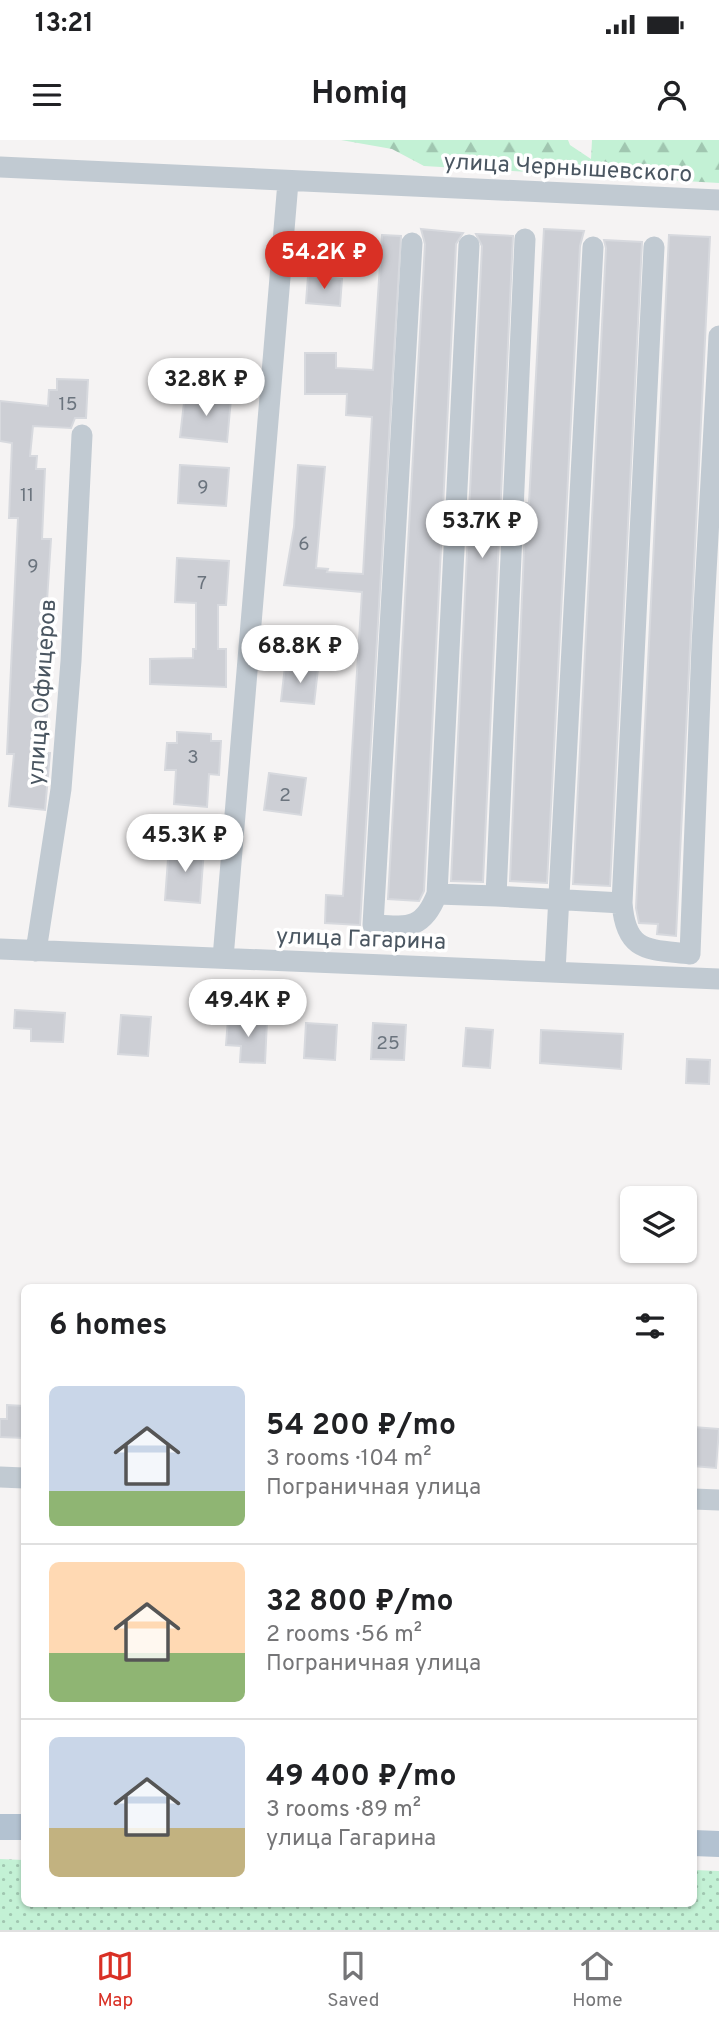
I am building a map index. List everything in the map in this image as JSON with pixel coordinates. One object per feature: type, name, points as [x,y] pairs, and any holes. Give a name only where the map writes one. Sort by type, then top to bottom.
[{"type":"main road","points":[[0,1827],[21,1827]]},
{"type":"main road","points":[[697,1843],[719,1844]]},
{"type":"street","name":"улица Чернышевского","points":[[0,167],[719,200]]},
{"type":"street","points":[[223,958],[288,182]]},
{"type":"street","points":[[496,896],[525,239]]},
{"type":"street","points":[[412,243],[373,925],[408,927],[420,922],[431,911],[437,894],[469,245]]},
{"type":"street","points":[[555,972],[593,247]]},
{"type":"street","points":[[654,247],[622,903],[624,926],[632,939],[646,949],[690,954],[702,645],[719,336]]},
{"type":"street","name":"улица Офицеров","points":[[36,951],[61,789],[71,661],[82,435]]},
{"type":"street","points":[[437,894],[622,903]]},
{"type":"street","name":"улица Гагарина","points":[[0,949],[719,979]]},
{"type":"street","points":[[0,1477],[21,1478]]},
{"type":"street","points":[[697,1499],[719,1500]]},
{"type":"green space","points":[[341,140],[568,140],[570,145],[591,159],[592,140],[719,140],[719,183],[424,166],[392,149]]},
{"type":"green space","points":[[0,1859],[21,1860],[21,1907],[697,1907],[697,1870],[719,1871],[719,1930],[0,1930]]},
{"type":"building","points":[[421,229],[463,233],[456,244],[424,891],[419,901],[388,899],[425,244]]},
{"type":"building","points":[[544,229],[584,231],[580,246],[547,883],[510,881],[526,503],[529,503]]},
{"type":"building","points":[[476,234],[513,236],[483,882],[451,881],[482,246]]},
{"type":"building","points":[[382,235],[401,236],[360,925],[325,923],[326,895],[343,896],[362,592],[284,585],[294,527],[298,465],[325,467],[316,568],[328,569],[327,572],[363,574],[372,417],[346,415],[347,394],[305,394],[305,353],[336,353],[336,368],[373,370]]},
{"type":"building","points":[[669,235],[710,237],[676,936],[657,934],[658,924],[639,923],[636,908]]},
{"type":"building","points":[[604,240],[642,242],[610,886],[573,884],[606,248]]},
{"type":"building","points":[[308,276],[342,279],[340,306],[306,303]]},
{"type":"building","points":[[57,379],[88,380],[86,418],[75,418],[71,428],[33,426],[30,456],[37,456],[36,469],[45,469],[42,539],[51,539],[45,632],[54,632],[53,662],[37,661],[36,703],[48,704],[44,753],[50,753],[45,810],[9,806],[14,754],[7,754],[18,518],[9,518],[12,443],[0,441],[0,401],[48,406],[49,390],[57,390]]},
{"type":"building","points":[[185,394],[231,399],[227,442],[180,437]]},
{"type":"building","points":[[180,465],[229,468],[226,506],[178,503]]},
{"type":"building","points":[[177,558],[229,561],[226,605],[218,605],[218,649],[226,649],[226,687],[150,684],[150,659],[193,658],[193,649],[196,649],[196,603],[175,602]]},
{"type":"building","points":[[285,666],[318,669],[314,704],[281,701]]},
{"type":"building","points":[[177,732],[211,734],[211,741],[221,741],[219,775],[209,774],[207,807],[174,804],[176,770],[165,770],[167,743],[177,743]]},
{"type":"building","points":[[269,773],[306,778],[301,815],[264,810]]},
{"type":"building","points":[[169,846],[204,849],[200,903],[165,900]]},
{"type":"building","points":[[15,1010],[65,1013],[63,1042],[31,1041],[31,1029],[14,1028]]},
{"type":"building","points":[[121,1015],[151,1017],[148,1056],[118,1054]]},
{"type":"building","points":[[228,1019],[267,1021],[265,1063],[240,1062],[241,1046],[226,1045]]},
{"type":"building","points":[[306,1023],[337,1025],[335,1060],[304,1058]]},
{"type":"building","points":[[373,1023],[406,1025],[404,1060],[371,1059]]},
{"type":"building","points":[[466,1028],[493,1030],[490,1068],[463,1066]]},
{"type":"building","points":[[541,1030],[623,1034],[621,1069],[540,1063]]},
{"type":"building","points":[[687,1059],[710,1060],[709,1084],[686,1083]]},
{"type":"building","points":[[7,1405],[21,1406],[21,1438],[0,1437],[0,1419],[7,1419]]},
{"type":"building","points":[[697,1427],[719,1429],[716,1468],[697,1466]]}]
